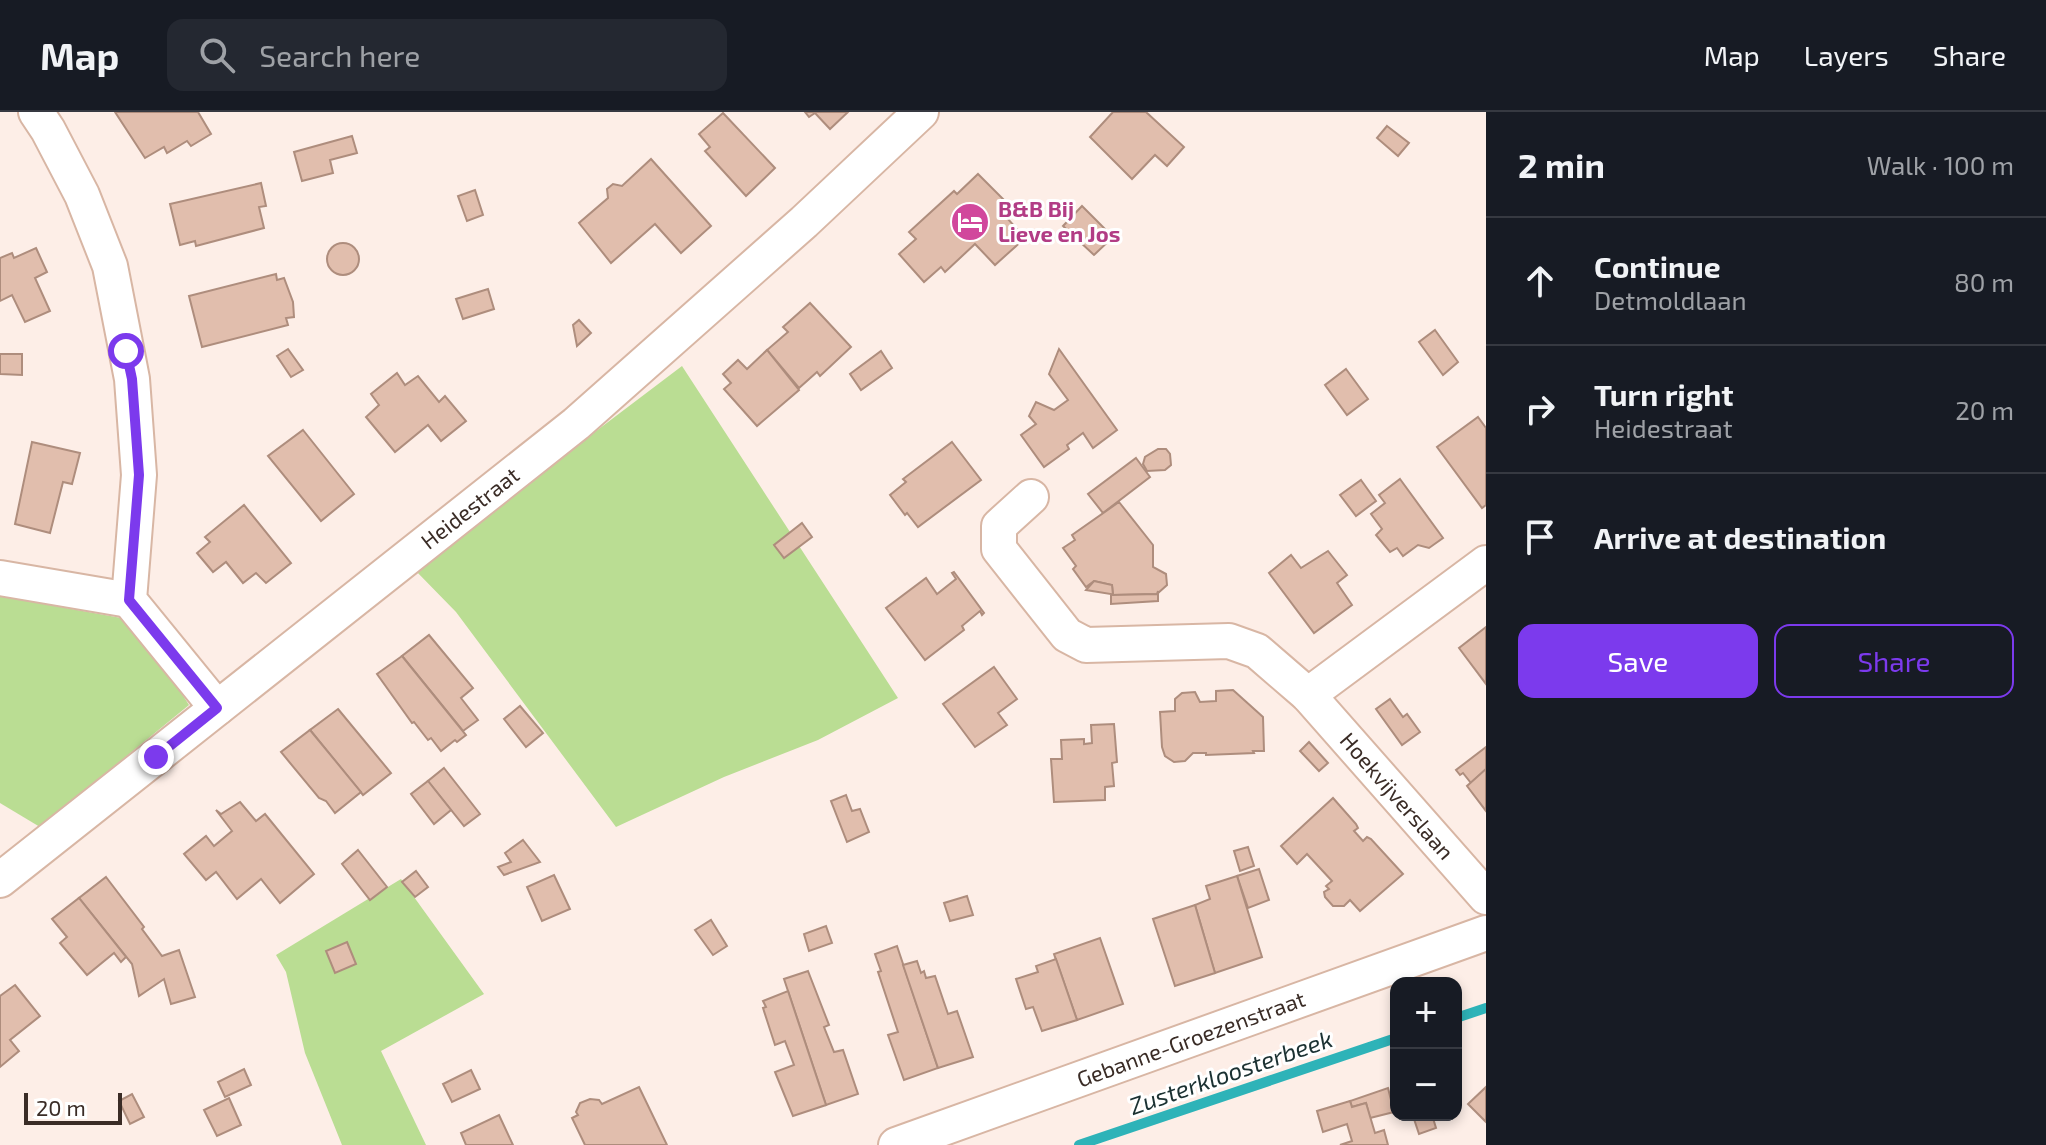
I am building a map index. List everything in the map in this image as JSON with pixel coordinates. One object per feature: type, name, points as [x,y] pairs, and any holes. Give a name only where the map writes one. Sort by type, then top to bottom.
[{"type":"street","points":[[36,112],[82,195],[110,266],[132,379],[139,475],[129,600]]},
{"type":"street","name":"Heidestraat","points":[[0,880],[576,424],[804,222],[921,112]]},
{"type":"street","name":"Hoekvijverslaan","points":[[1031,497],[999,526],[999,549],[1067,635],[1086,645],[1229,641],[1257,651],[1308,695],[1486,897]]},
{"type":"street","points":[[1308,695],[1486,563]]},
{"type":"street","points":[[0,578],[129,600],[217,708]]},
{"type":"street","name":"Gebanne-Groezenstraat","points":[[896,1145],[1486,933]]},
{"type":"green space","points":[[682,366],[898,698],[818,740],[724,777],[616,827],[456,612],[414,569]]},
{"type":"green space","points":[[0,596],[127,619],[155,652],[189,705],[40,827],[0,803]]},
{"type":"green space","points":[[401,879],[484,994],[381,1051],[426,1145],[342,1145],[305,1053],[286,972],[276,955]]},
{"type":"building","points":[[115,112],[198,112],[211,134],[191,146],[187,141],[167,153],[164,147],[145,158]]},
{"type":"building","points":[[805,112],[848,112],[830,129],[815,113],[809,117]]},
{"type":"building","points":[[1113,112],[1146,112],[1184,147],[1167,166],[1155,155],[1132,179],[1090,137]]},
{"type":"building","points":[[723,113],[775,168],[746,196],[705,151],[710,147],[699,134]]},
{"type":"building","points":[[1387,126],[1409,143],[1398,156],[1377,138]]},
{"type":"building","points":[[352,136],[357,153],[330,160],[333,173],[302,181],[294,152]]},
{"type":"building","points":[[651,159],[711,226],[681,253],[655,224],[611,263],[579,223],[608,198],[607,189],[613,184],[622,186]]},
{"type":"building","points":[[978,174],[1006,202],[999,209],[1025,238],[995,265],[975,244],[945,272],[941,267],[924,282],[899,254],[916,239],[909,232],[954,191],[957,194]]},
{"type":"building","points":[[261,183],[266,206],[259,207],[264,228],[196,246],[195,241],[180,245],[170,204]]},
{"type":"building","points":[[475,190],[483,215],[467,221],[458,196]]},
{"type":"building","points":[[1082,206],[1113,237],[1094,255],[1063,226]]},
{"type":"building","points":[[343,243],[354,248],[359,259],[354,270],[343,275],[332,270],[327,259],[332,248]]},
{"type":"building","points":[[36,248],[47,272],[35,278],[50,311],[25,322],[12,295],[0,301],[0,258],[12,253],[14,258]]},
{"type":"building","points":[[276,274],[277,280],[284,278],[293,302],[294,317],[286,318],[288,325],[202,347],[189,296]]},
{"type":"building","points":[[488,289],[494,309],[463,319],[456,299]]},
{"type":"building","points":[[810,303],[851,347],[820,376],[817,372],[799,388],[767,350],[788,332],[783,327]]},
{"type":"building","points":[[579,320],[591,333],[577,346],[573,325]]},
{"type":"building","points":[[1435,330],[1458,362],[1443,375],[1419,342]]},
{"type":"building","points":[[288,349],[303,370],[291,377],[277,356]]},
{"type":"building","points":[[1059,349],[1117,430],[1093,448],[1083,433],[1067,445],[1069,449],[1044,467],[1021,435],[1036,424],[1029,416],[1036,402],[1054,410],[1068,400],[1049,374]]},
{"type":"building","points":[[767,350],[799,390],[757,426],[724,389],[731,383],[723,374],[738,360],[747,369]]},
{"type":"building","points":[[881,351],[892,368],[861,390],[850,374]]},
{"type":"building","points":[[0,354],[22,354],[22,375],[0,374]]},
{"type":"building","points":[[1346,369],[1368,399],[1347,415],[1325,385]]},
{"type":"building","points":[[397,373],[405,385],[418,376],[439,402],[445,396],[466,421],[441,441],[428,425],[395,452],[366,417],[379,405],[371,394]]},
{"type":"building","points":[[1478,417],[1486,428],[1486,505],[1482,508],[1437,447]]},
{"type":"building","points":[[303,430],[354,494],[321,521],[268,456]]},
{"type":"building","points":[[32,442],[80,453],[72,484],[63,482],[50,533],[15,524]]},
{"type":"building","points":[[952,442],[981,480],[918,527],[890,495],[906,482],[903,479]]},
{"type":"building","points":[[1158,449],[1166,449],[1171,465],[1165,470],[1147,471],[1143,464],[1145,457]]},
{"type":"building","points":[[1136,458],[1150,477],[1103,513],[1088,494]]},
{"type":"building","points":[[1400,479],[1443,538],[1429,548],[1418,545],[1403,556],[1397,548],[1390,552],[1376,535],[1382,529],[1371,514],[1385,503],[1379,495]]},
{"type":"building","points":[[1361,480],[1376,501],[1356,516],[1340,495]]},
{"type":"building","points":[[1119,502],[1153,545],[1153,567],[1166,574],[1167,585],[1157,594],[1113,595],[1112,585],[1094,581],[1086,587],[1063,548],[1075,540],[1072,535]]},
{"type":"building","points":[[244,505],[291,563],[266,583],[256,573],[243,583],[226,562],[213,572],[197,553],[210,542],[205,537]]},
{"type":"building","points":[[802,523],[812,537],[784,558],[774,545]]},
{"type":"building","points":[[1328,551],[1347,575],[1337,583],[1352,605],[1314,633],[1269,573],[1291,555],[1301,568]]},
{"type":"building","points":[[954,572],[984,613],[982,615],[980,611],[962,626],[964,630],[925,660],[886,608],[926,578],[937,594],[956,579]]},
{"type":"building","points":[[1094,581],[1112,585],[1113,595],[1157,594],[1158,591],[1158,601],[1111,604],[1111,594],[1086,590]]},
{"type":"building","points":[[1486,627],[1486,684],[1459,648]]},
{"type":"building","points":[[429,635],[473,688],[461,698],[478,720],[463,731],[402,656]]},
{"type":"building","points":[[402,656],[466,735],[441,751],[431,738],[428,740],[412,723],[377,674]]},
{"type":"building","points":[[994,667],[1017,699],[998,713],[1007,725],[975,747],[943,704]]},
{"type":"building","points":[[1233,690],[1263,717],[1264,751],[1193,753],[1185,761],[1174,762],[1165,756],[1160,712],[1175,711],[1175,699],[1182,693],[1195,692],[1200,702],[1216,701],[1216,691]]},
{"type":"building","points":[[1390,699],[1403,717],[1407,714],[1420,732],[1402,745],[1376,709]]},
{"type":"building","points":[[520,706],[543,733],[526,747],[504,719]]},
{"type":"building","points":[[338,709],[391,773],[363,795],[310,730]]},
{"type":"building","points":[[1114,724],[1117,762],[1112,763],[1114,786],[1105,787],[1105,800],[1054,802],[1051,759],[1062,759],[1061,740],[1084,739],[1084,744],[1092,743],[1091,725]]},
{"type":"building","points":[[310,730],[361,792],[335,813],[281,752]]},
{"type":"building","points":[[1309,742],[1328,763],[1319,771],[1300,751]]},
{"type":"building","points":[[1486,747],[1486,769],[1471,783],[1456,770]]},
{"type":"building","points":[[444,768],[480,814],[464,826],[428,781]]},
{"type":"building","points":[[1486,769],[1486,811],[1467,786]]},
{"type":"building","points":[[428,781],[451,810],[434,824],[411,794]]},
{"type":"building","points":[[846,795],[852,811],[860,809],[869,832],[847,842],[831,801]]},
{"type":"building","points":[[1333,798],[1356,824],[1358,828],[1354,831],[1363,841],[1367,837],[1371,839],[1403,874],[1360,911],[1350,900],[1344,906],[1333,906],[1324,892],[1332,881],[1307,854],[1297,864],[1281,846]]},
{"type":"building","points":[[240,802],[256,821],[265,814],[314,874],[280,903],[261,879],[237,899],[216,872],[206,880],[184,854],[206,836],[214,846],[232,831],[216,810],[221,814]]},
{"type":"building","points":[[523,840],[540,862],[504,875],[498,867],[511,862],[505,853]]},
{"type":"building","points":[[1248,847],[1254,866],[1240,871],[1234,851]]},
{"type":"building","points":[[358,850],[387,887],[370,900],[342,864]]},
{"type":"building","points":[[1259,869],[1269,900],[1248,908],[1237,876]]},
{"type":"building","points":[[416,871],[428,887],[415,897],[402,882]]},
{"type":"building","points":[[554,875],[570,909],[542,921],[527,887]]},
{"type":"building","points":[[1237,876],[1262,957],[1215,973],[1195,905],[1210,899],[1206,886]]},
{"type":"building","points":[[106,877],[162,956],[179,950],[195,997],[171,1004],[164,979],[139,996],[132,964],[79,898]]},
{"type":"building","points":[[967,896],[973,915],[950,921],[944,903]]},
{"type":"building","points":[[79,898],[126,957],[121,962],[114,953],[87,975],[60,943],[67,937],[52,919]]},
{"type":"building","points":[[1195,905],[1215,973],[1175,986],[1153,919]]},
{"type":"building","points":[[711,920],[727,946],[713,955],[695,930]]},
{"type":"building","points":[[826,926],[832,943],[809,951],[804,934]]},
{"type":"building","points":[[1100,938],[1123,1004],[1077,1020],[1054,954]]},
{"type":"building","points":[[347,942],[356,964],[335,973],[326,951]]},
{"type":"building","points":[[897,946],[938,1068],[904,1080],[888,1035],[898,1032],[875,954]]},
{"type":"building","points":[[1056,959],[1077,1020],[1042,1031],[1033,1007],[1026,1009],[1016,979],[1038,972],[1036,966]]},
{"type":"building","points":[[917,961],[926,978],[935,976],[948,1014],[957,1011],[973,1057],[938,1068],[903,965]]},
{"type":"building","points":[[808,971],[829,1025],[824,1027],[834,1052],[843,1050],[858,1094],[826,1105],[784,979]]},
{"type":"building","points":[[15,985],[40,1016],[10,1040],[19,1051],[0,1067],[0,996]]},
{"type":"building","points":[[788,991],[826,1105],[793,1116],[775,1072],[794,1065],[785,1041],[775,1045],[763,1008],[766,1007],[763,1001]]},
{"type":"building","points":[[244,1069],[251,1085],[225,1097],[218,1082]]},
{"type":"building","points":[[471,1070],[480,1089],[452,1102],[443,1084]]},
{"type":"building","points":[[639,1087],[667,1145],[585,1145],[572,1118],[578,1115],[576,1112],[580,1103],[590,1099],[599,1100],[602,1104]]},
{"type":"building","points":[[1486,1087],[1486,1122],[1468,1104]]},
{"type":"building","points":[[1388,1088],[1390,1113],[1370,1118],[1366,1103],[1352,1107],[1350,1101]]},
{"type":"building","points":[[132,1094],[144,1117],[130,1124],[119,1101]]},
{"type":"building","points":[[229,1098],[241,1125],[217,1136],[204,1110]]},
{"type":"building","points":[[1350,1101],[1352,1107],[1366,1103],[1375,1133],[1384,1130],[1388,1145],[1340,1145],[1352,1141],[1347,1124],[1323,1132],[1317,1111]]},
{"type":"building","points":[[499,1115],[513,1145],[466,1145],[461,1133]]},
{"type":"building","points":[[1415,1121],[1434,1121],[1436,1128],[1419,1134]]},
{"type":"waterway","name":"Zusterkloosterbeek","points":[[1462,1016],[1486,1008]]},
{"type":"waterway","name":"Zusterkloosterbeek","points":[[1079,1145],[1390,1040]]},
{"type":"place","name":"B&B Bij Lieve en Jos","points":[[970,222]]},
{"type":"route","points":[[126,351],[132,379],[139,475],[129,600],[217,708],[156,757]]}]
